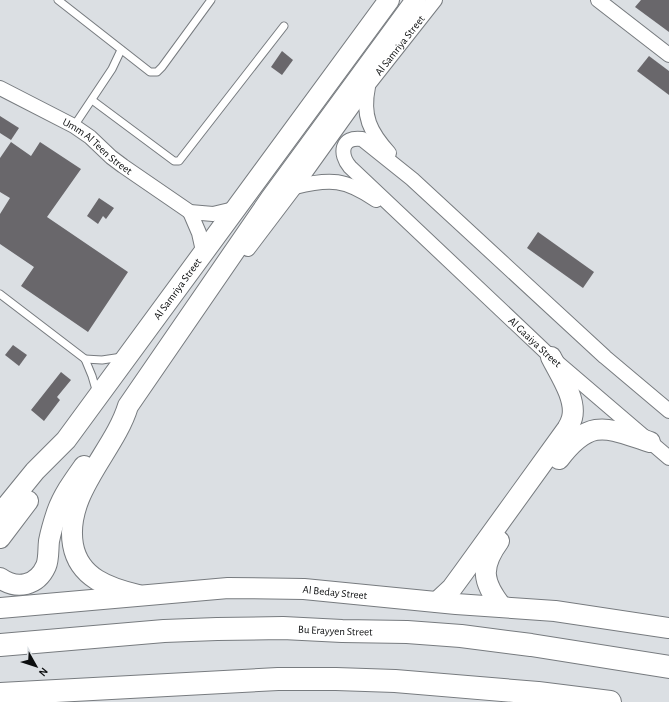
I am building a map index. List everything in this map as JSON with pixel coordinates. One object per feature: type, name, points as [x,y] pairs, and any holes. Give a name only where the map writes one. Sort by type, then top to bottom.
[{"type":"highway","name":"Bu Erayyen Street","points":[[0,645],[164,631],[283,628],[407,632],[461,636],[532,645],[669,667]]},
{"type":"highway","points":[[0,694],[278,679],[328,679],[402,682],[538,693],[610,702]]},
{"type":"street","name":"Al Samriya Street","points":[[346,57],[354,38],[376,0]]},
{"type":"street","name":"Al Samriya Street","points":[[0,514],[35,471],[66,440],[129,356],[203,251],[389,0]]},
{"type":"street","name":"Al Samriya Street","points":[[138,595],[100,583],[88,573],[74,552],[72,528],[74,511],[83,491],[124,420],[128,406],[271,198],[416,0]]},
{"type":"street","name":"Al Samriya Street","points":[[161,358],[174,350],[185,338],[258,235],[295,187],[368,85],[435,0]]},
{"type":"street","points":[[598,0],[669,55]]},
{"type":"street","name":"Al Gaaiya Street","points":[[368,85],[365,108],[367,119],[374,135],[412,179]]},
{"type":"street","name":"Umm Al Teen Street","points":[[0,88],[74,126],[90,137],[123,166],[190,212],[213,214],[234,209]]},
{"type":"street","name":"Al Gaaiya Street","points":[[669,411],[605,358],[412,179],[362,139],[351,140],[347,143],[342,152],[346,162],[550,357],[669,458]]},
{"type":"street","name":"Al Gaaiya Street","points":[[295,187],[321,181],[344,183],[365,192],[406,220]]},
{"type":"street","points":[[190,212],[199,233],[203,251]]},
{"type":"street","points":[[437,602],[452,588],[567,429],[572,417],[573,404],[569,393],[550,357]]},
{"type":"street","points":[[0,578],[10,584],[23,585],[33,581],[42,572],[47,562],[53,522],[63,500],[75,479],[128,406]]},
{"type":"street","points":[[502,607],[491,593],[487,582],[487,560],[566,451],[575,441],[584,435],[595,430],[602,429],[611,429],[650,442]]},
{"type":"street","points":[[0,538],[51,472],[66,440]]},
{"type":"street","name":"Al Beday Street","points":[[0,608],[228,588],[304,589],[437,602],[555,611],[669,628]]},
{"type":"lane","points":[[58,0],[150,72],[157,72],[162,67],[211,0]]},
{"type":"lane","points":[[92,100],[174,161],[179,161],[284,26]]},
{"type":"lane","points":[[74,126],[112,70],[121,50]]},
{"type":"lane","points":[[0,294],[85,359],[98,397]]},
{"type":"lane","points":[[85,359],[102,360],[129,356]]},
{"type":"building","points":[[641,0],[669,0],[669,32],[635,7]]},
{"type":"building","points":[[282,51],[293,60],[282,75],[271,67]]},
{"type":"building","points":[[649,56],[669,71],[669,95],[637,71]]},
{"type":"building","points":[[0,116],[19,128],[11,140],[0,133]]},
{"type":"building","points":[[11,142],[31,156],[40,142],[81,169],[47,217],[128,272],[88,332],[21,286],[34,267],[0,244],[0,214],[10,198],[0,192],[0,158]]},
{"type":"building","points":[[99,198],[114,208],[106,219],[103,216],[98,224],[87,216]]},
{"type":"building","points":[[538,232],[594,272],[583,288],[527,248]]},
{"type":"building","points":[[13,345],[27,355],[19,366],[5,355]]},
{"type":"building","points":[[61,372],[71,380],[57,397],[60,400],[44,421],[31,410]]}]
